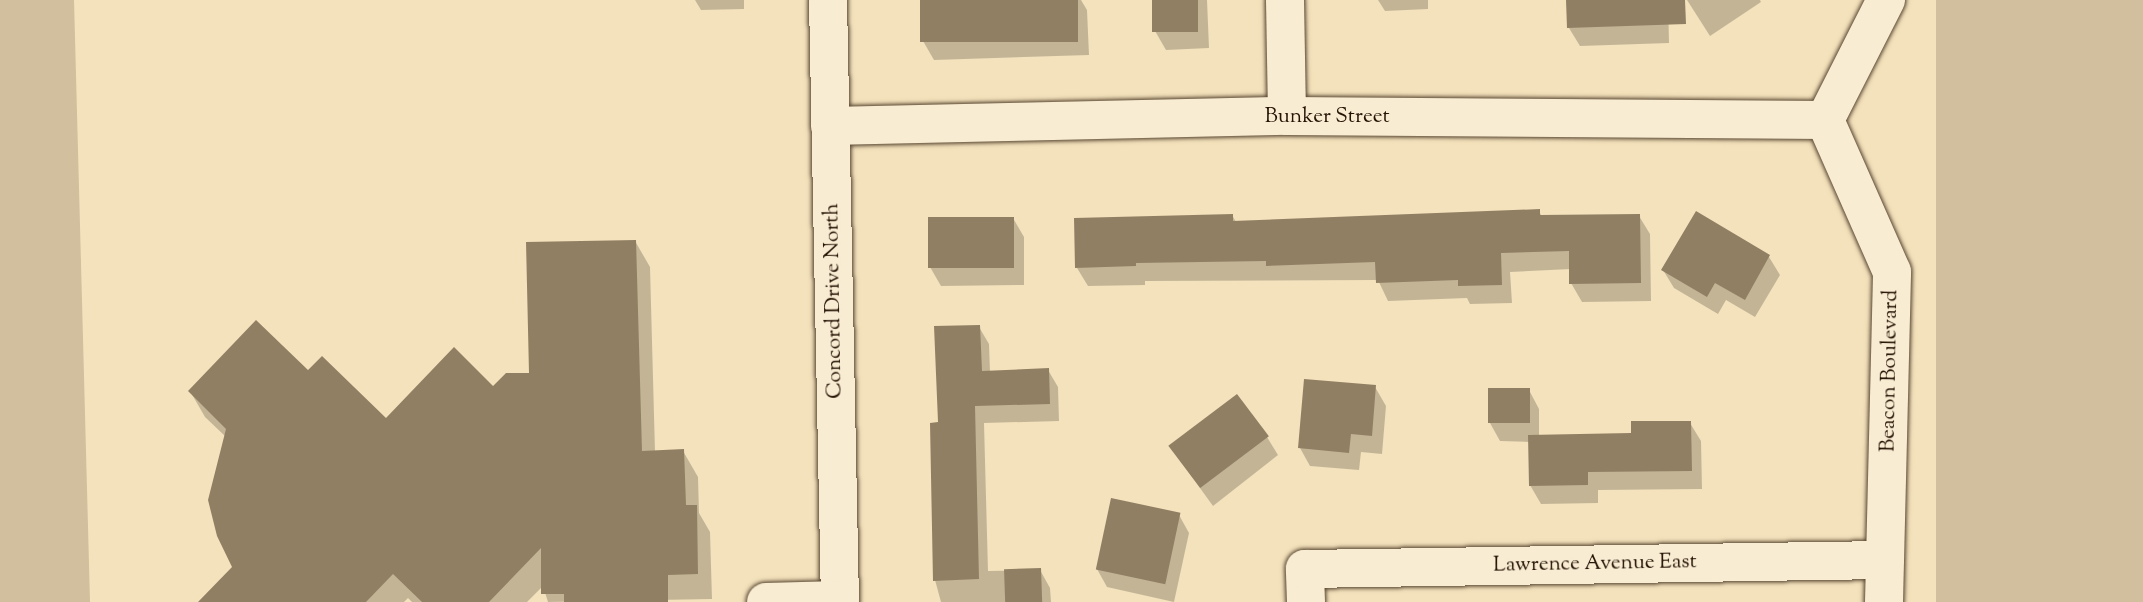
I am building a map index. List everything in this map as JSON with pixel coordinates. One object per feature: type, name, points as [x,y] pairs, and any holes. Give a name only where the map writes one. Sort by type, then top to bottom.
[{"type":"street","name":"Concord Drive North","points":[[828,0],[839,601]]},
{"type":"street","points":[[1285,0],[1287,116]]},
{"type":"street","points":[[1825,120],[1886,0]]},
{"type":"street","name":"Bunker Street","points":[[830,126],[1287,116],[1825,120]]},
{"type":"street","name":"Beacon Boulevard","points":[[1825,120],[1892,272],[1884,602]]},
{"type":"street","name":"Lawrence Avenue East","points":[[1306,585],[1885,560]]},
{"type":"street","points":[[766,602],[839,601]]},
{"type":"shaded area","points":[[0,0],[74,0],[90,602],[0,602]]},
{"type":"shaded area","points":[[1936,0],[2143,0],[2143,602],[1936,602]]},
{"type":"building","points":[[920,0],[1078,0],[1078,42],[920,42]]},
{"type":"building","points":[[1152,0],[1198,0],[1198,32],[1152,32]]},
{"type":"building","points":[[1566,0],[1685,0],[1686,24],[1567,28]]},
{"type":"building","points":[[1540,209],[1540,215],[1640,214],[1641,283],[1569,284],[1569,251],[1501,253],[1502,285],[1458,286],[1458,280],[1376,283],[1375,262],[1266,266],[1266,261],[1136,263],[1136,266],[1075,268],[1074,218],[1233,214],[1233,221]]},
{"type":"building","points":[[1696,211],[1770,255],[1745,300],[1715,283],[1707,297],[1661,270]]},
{"type":"building","points":[[928,217],[1014,217],[1014,268],[928,268]]},
{"type":"building","points":[[636,240],[642,451],[684,449],[686,505],[697,505],[698,574],[668,575],[668,602],[564,602],[564,594],[541,594],[541,548],[489,602],[422,602],[393,574],[366,602],[198,602],[232,567],[217,536],[208,500],[226,429],[188,391],[256,320],[308,370],[322,356],[386,418],[454,347],[493,386],[506,373],[529,373],[526,242]]},
{"type":"building","points":[[980,325],[982,371],[1049,368],[1050,404],[975,406],[979,579],[933,581],[930,423],[938,422],[934,326]]},
{"type":"building","points":[[1304,379],[1376,385],[1372,436],[1351,434],[1349,453],[1298,448]]},
{"type":"building","points":[[1488,388],[1530,388],[1530,423],[1488,423]]},
{"type":"building","points":[[1237,394],[1269,436],[1200,488],[1168,446]]},
{"type":"building","points":[[1631,421],[1691,421],[1692,471],[1588,472],[1588,485],[1529,486],[1528,435],[1631,433]]},
{"type":"building","points":[[1111,498],[1180,513],[1165,584],[1096,569]]},
{"type":"building","points":[[1041,568],[1042,602],[1005,602],[1004,569]]}]
